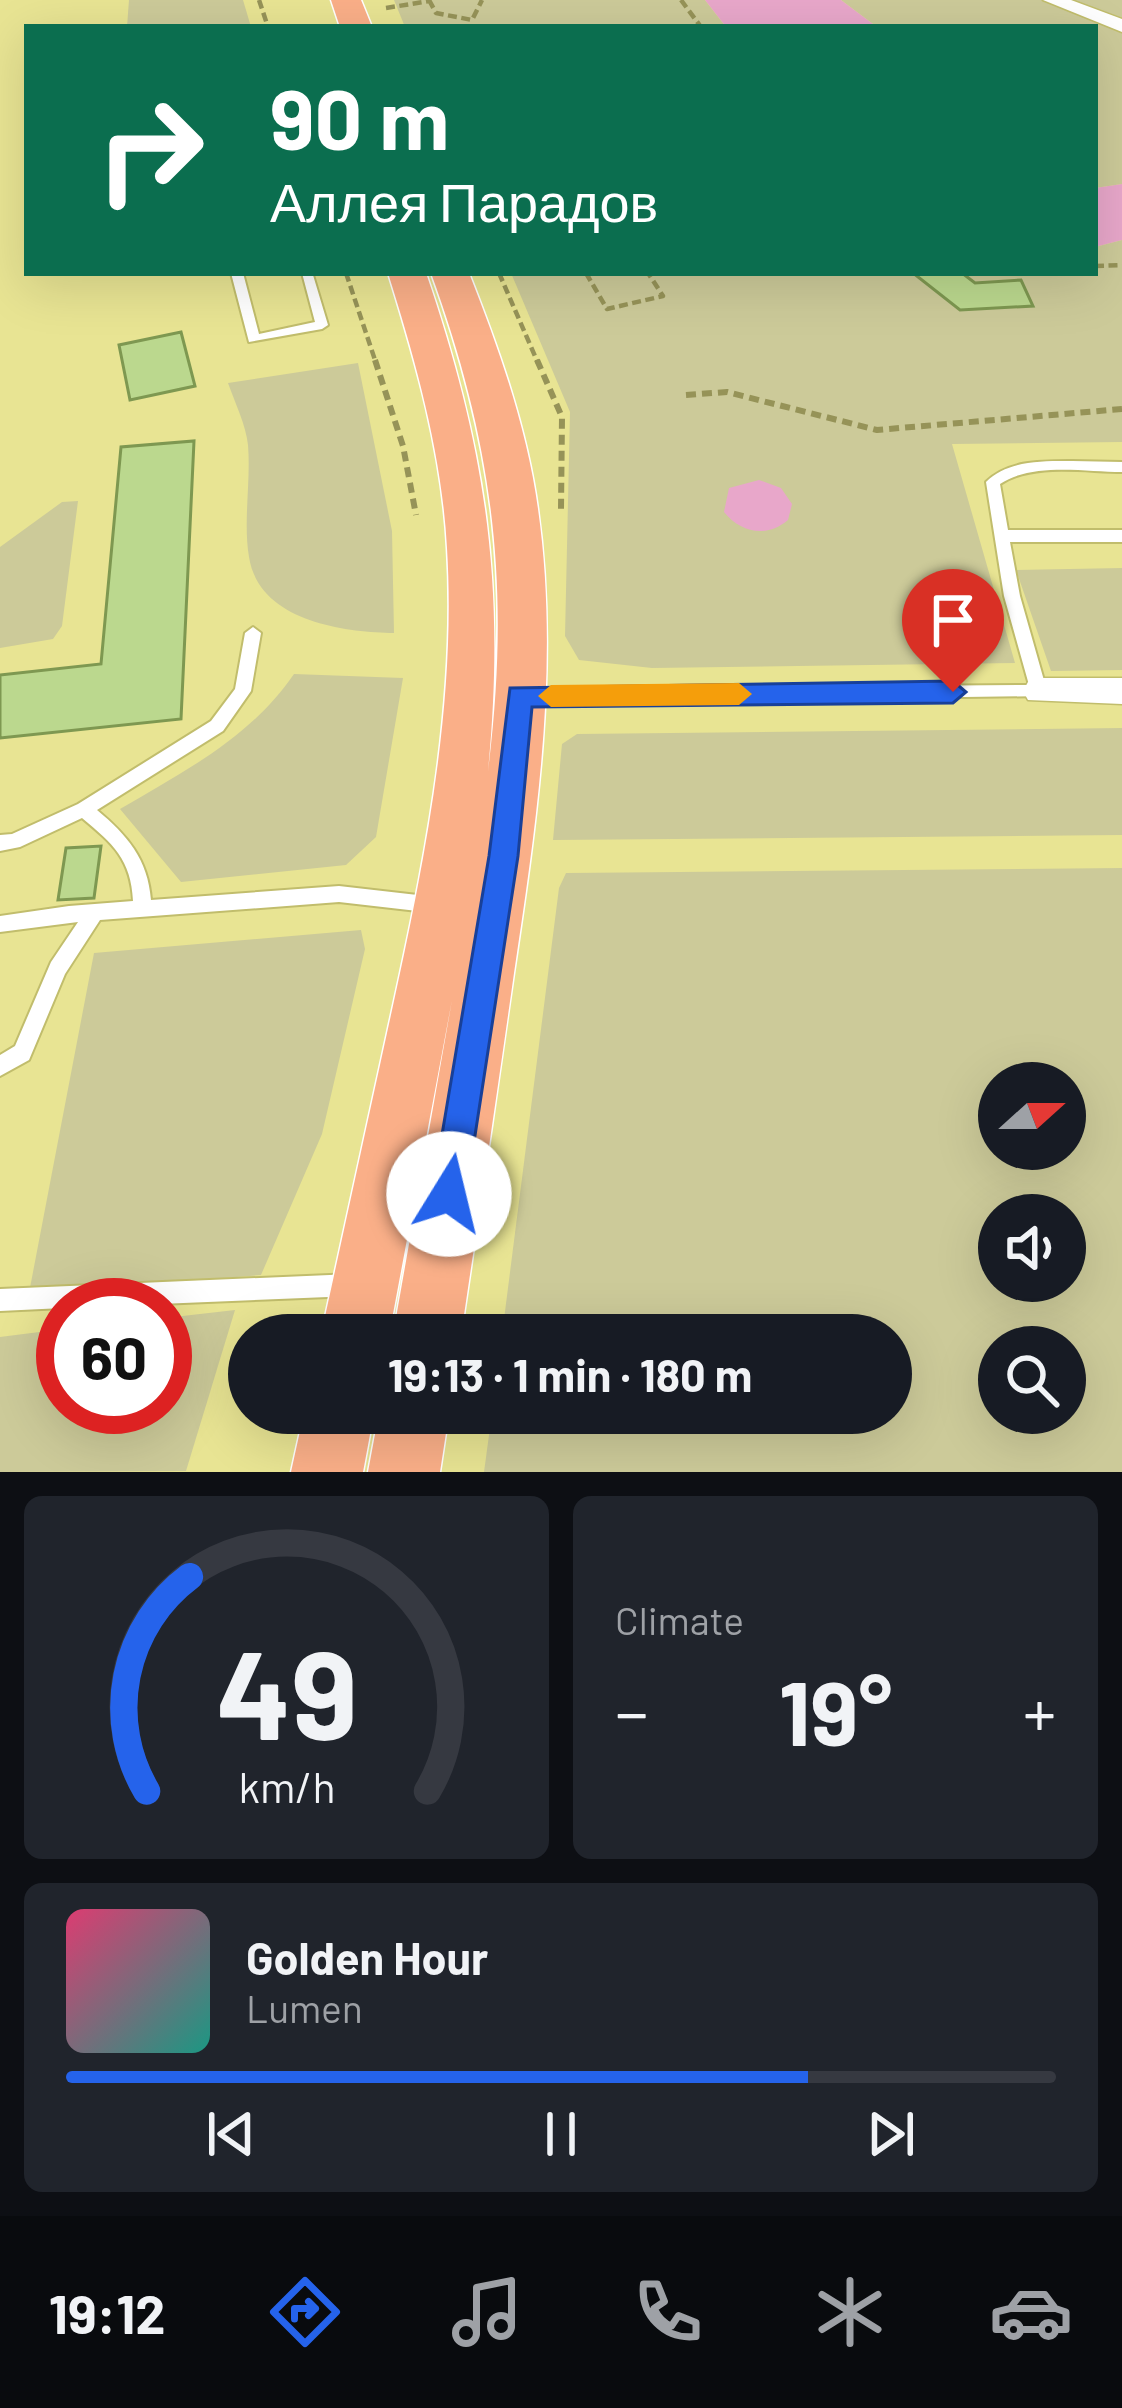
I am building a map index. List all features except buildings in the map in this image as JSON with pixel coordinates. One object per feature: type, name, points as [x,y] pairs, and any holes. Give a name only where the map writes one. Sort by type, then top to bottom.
[{"type":"main road","points":[[408,276],[436,359],[457,446],[472,584],[494,696],[504,856],[430,1314]]},
{"type":"main road","points":[[360,1310],[442,906],[494,696],[520,555],[510,467],[480,350],[450,276]]},
{"type":"main road","points":[[327,1472],[335,1434]]},
{"type":"main road","points":[[404,1472],[410,1434]]},
{"type":"street","points":[[1053,0],[1122,26]]},
{"type":"street","points":[[1039,691],[1122,691]]},
{"type":"lane","points":[[238,276],[254,339],[322,326],[307,276]]},
{"type":"lane","points":[[494,696],[1039,691],[1012,596],[993,482],[1001,472],[1122,467]]},
{"type":"lane","points":[[1003,536],[1122,536]]},
{"type":"lane","points":[[0,844],[84,809],[217,726],[243,692],[253,633]]},
{"type":"lane","points":[[84,809],[125,844],[142,875],[142,908]]},
{"type":"lane","points":[[0,924],[339,894],[442,906]]},
{"type":"lane","points":[[0,1066],[22,1053],[58,968],[95,912]]},
{"type":"lane","points":[[0,1300],[360,1310]]},
{"type":"path","points":[[386,8],[430,1],[436,13],[472,20],[482,0]]},
{"type":"path","points":[[347,276],[403,446],[416,515]]},
{"type":"path","points":[[500,276],[562,417],[561,508]]},
{"type":"path","points":[[588,276],[608,309],[663,296],[650,276]]},
{"type":"path","points":[[686,395],[727,392],[877,430],[1122,409]]},
{"type":"shaded area","points":[[129,0],[243,0],[250,24],[127,24]]},
{"type":"shaded area","points":[[394,0],[705,0],[724,24],[404,24]]},
{"type":"shaded area","points":[[705,0],[841,0],[873,24],[724,24]]},
{"type":"shaded area","points":[[841,0],[1122,0],[1122,184],[1098,188],[1098,24],[873,24]]},
{"type":"shaded area","points":[[1122,184],[1122,240],[1098,246],[1098,188]]},
{"type":"shaded area","points":[[1122,240],[1122,442],[952,444],[1015,663],[652,668],[579,660],[565,636],[570,412],[512,276],[1098,276],[1098,246]]},
{"type":"shaded area","points":[[358,363],[392,531],[394,633],[328,625],[286,609],[256,579],[249,557],[248,445],[228,383]]},
{"type":"shaded area","points":[[759,480],[781,488],[792,504],[788,520],[780,526],[754,531],[724,512],[729,488]]},
{"type":"shaded area","points":[[78,501],[62,626],[53,639],[0,648],[0,547],[62,502]]},
{"type":"shaded area","points":[[1122,568],[1122,670],[1051,671],[1016,570]]},
{"type":"shaded area","points":[[294,674],[403,678],[376,837],[346,865],[181,882],[120,809],[237,734]]},
{"type":"shaded area","points":[[1122,728],[1122,835],[553,840],[562,744],[577,734]]},
{"type":"shaded area","points":[[1122,868],[1122,1472],[484,1472],[489,1434],[912,1434],[912,1314],[505,1314],[559,888],[566,873]]},
{"type":"shaded area","points":[[361,930],[365,949],[322,1134],[261,1275],[192,1280],[36,1278],[36,1292],[29,1293],[94,953]]},
{"type":"shaded area","points":[[235,1310],[228,1314],[228,1333],[186,1471],[0,1472],[0,1337],[36,1332],[36,1434],[192,1434],[192,1315]]},
{"type":"slow traffic","points":[[551,696],[739,694]]},
{"type":"route","points":[[449,1194],[504,856],[519,696],[953,692]]}]
